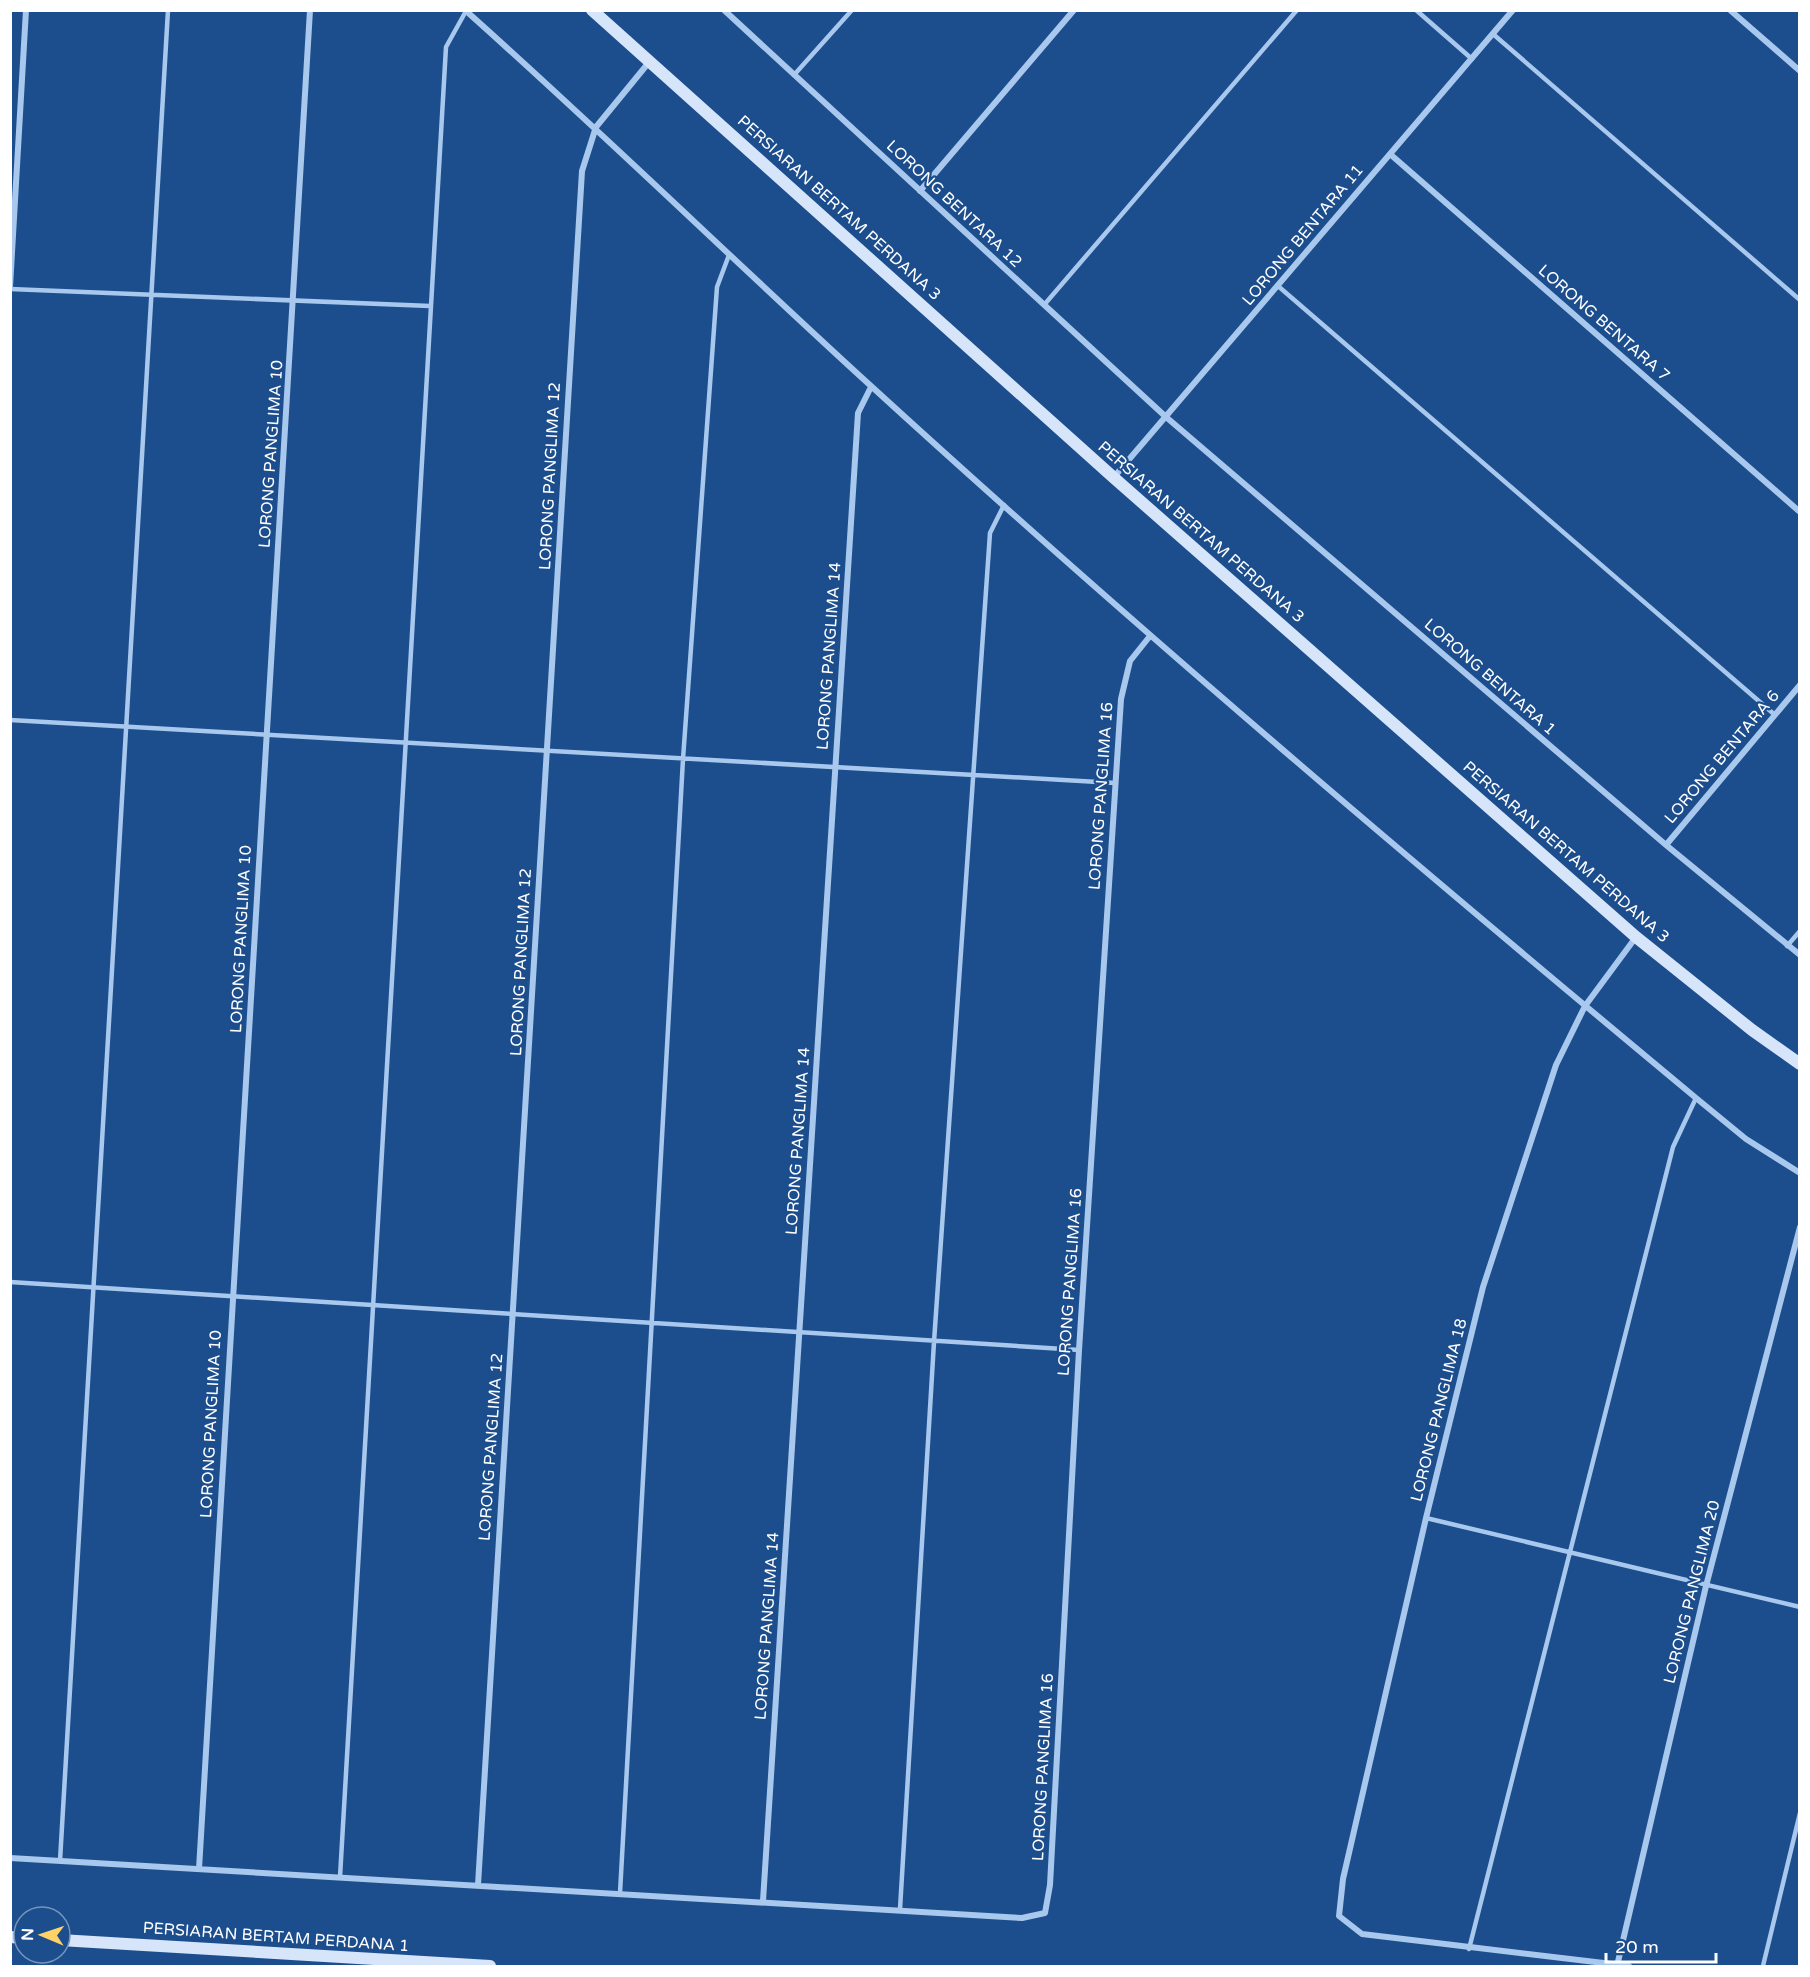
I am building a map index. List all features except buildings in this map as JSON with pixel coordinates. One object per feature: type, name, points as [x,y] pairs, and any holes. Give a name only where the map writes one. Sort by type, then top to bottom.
[{"type":"street","points":[[10,288],[26,10]]},
{"type":"street","name":"LORONG PANGLIMA 10","points":[[199,1869],[232,1296],[295,300],[310,10]]},
{"type":"street","name":"PERSIARAN BERTAM PERDANA 3","points":[[592,10],[1113,477],[1636,937],[1752,1030],[1800,1064]]},
{"type":"street","name":"LORONG BENTARA 12","points":[[724,10],[1166,417]]},
{"type":"street","points":[[920,190],[1074,10]]},
{"type":"street","name":"LORONG BENTARA 11","points":[[1113,477],[1513,10]]},
{"type":"street","points":[[1730,10],[1800,71]]},
{"type":"street","points":[[465,11],[597,127],[729,255],[871,387],[1150,636],[1696,1098],[1746,1139],[1800,1173]]},
{"type":"street","name":"LORONG PANGLIMA 12","points":[[478,1885],[582,171],[597,127],[650,61]]},
{"type":"street","name":"LORONG BENTARA 7","points":[[1390,154],[1800,512]]},
{"type":"street","name":"LORONG PANGLIMA 14","points":[[763,1901],[858,413],[871,387]]},
{"type":"street","name":"LORONG BENTARA 1","points":[[1166,417],[1666,846],[1800,955]]},
{"type":"street","name":"LORONG PANGLIMA 16","points":[[900,1909],[1022,1918],[1045,1913],[1050,1885],[1079,1350],[1121,699],[1131,661],[1150,636]]},
{"type":"street","name":"LORONG BENTARA 6","points":[[1666,846],[1800,686]]},
{"type":"street","name":"LORONG PANGLIMA 18","points":[[1469,1949],[1362,1934],[1339,1916],[1343,1879],[1426,1518],[1483,1287],[1556,1065],[1585,1006],[1636,937]]},
{"type":"street","name":"LORONG PANGLIMA 20","points":[[1617,1966],[1706,1586],[1800,1227]]},
{"type":"street","points":[[10,1858],[900,1909]]},
{"type":"street","name":"PERSIARAN BERTAM PERDANA 1","points":[[72,1941],[490,1966]]},
{"type":"street","points":[[1469,1949],[1629,1966]]},
{"type":"lane","points":[[60,1861],[168,10]]},
{"type":"lane","points":[[794,75],[852,10]]},
{"type":"lane","points":[[1044,305],[1297,10]]},
{"type":"lane","points":[[1416,10],[1472,59]]},
{"type":"lane","points":[[340,1877],[446,47],[465,11]]},
{"type":"lane","points":[[1493,34],[1800,300]]},
{"type":"lane","points":[[620,1893],[683,759],[717,286],[729,255]]},
{"type":"lane","points":[[1278,286],[1775,715]]},
{"type":"lane","points":[[10,288],[430,306]]},
{"type":"lane","points":[[900,1909],[934,1342],[975,776],[990,533],[1004,505]]},
{"type":"lane","points":[[10,720],[1115,783]]},
{"type":"lane","points":[[1787,946],[1800,931]]},
{"type":"lane","points":[[1469,1949],[1673,1147],[1696,1098]]},
{"type":"lane","points":[[10,1282],[1079,1350]]},
{"type":"lane","points":[[1426,1518],[1800,1607]]},
{"type":"lane","points":[[1763,1966],[1800,1813]]}]
